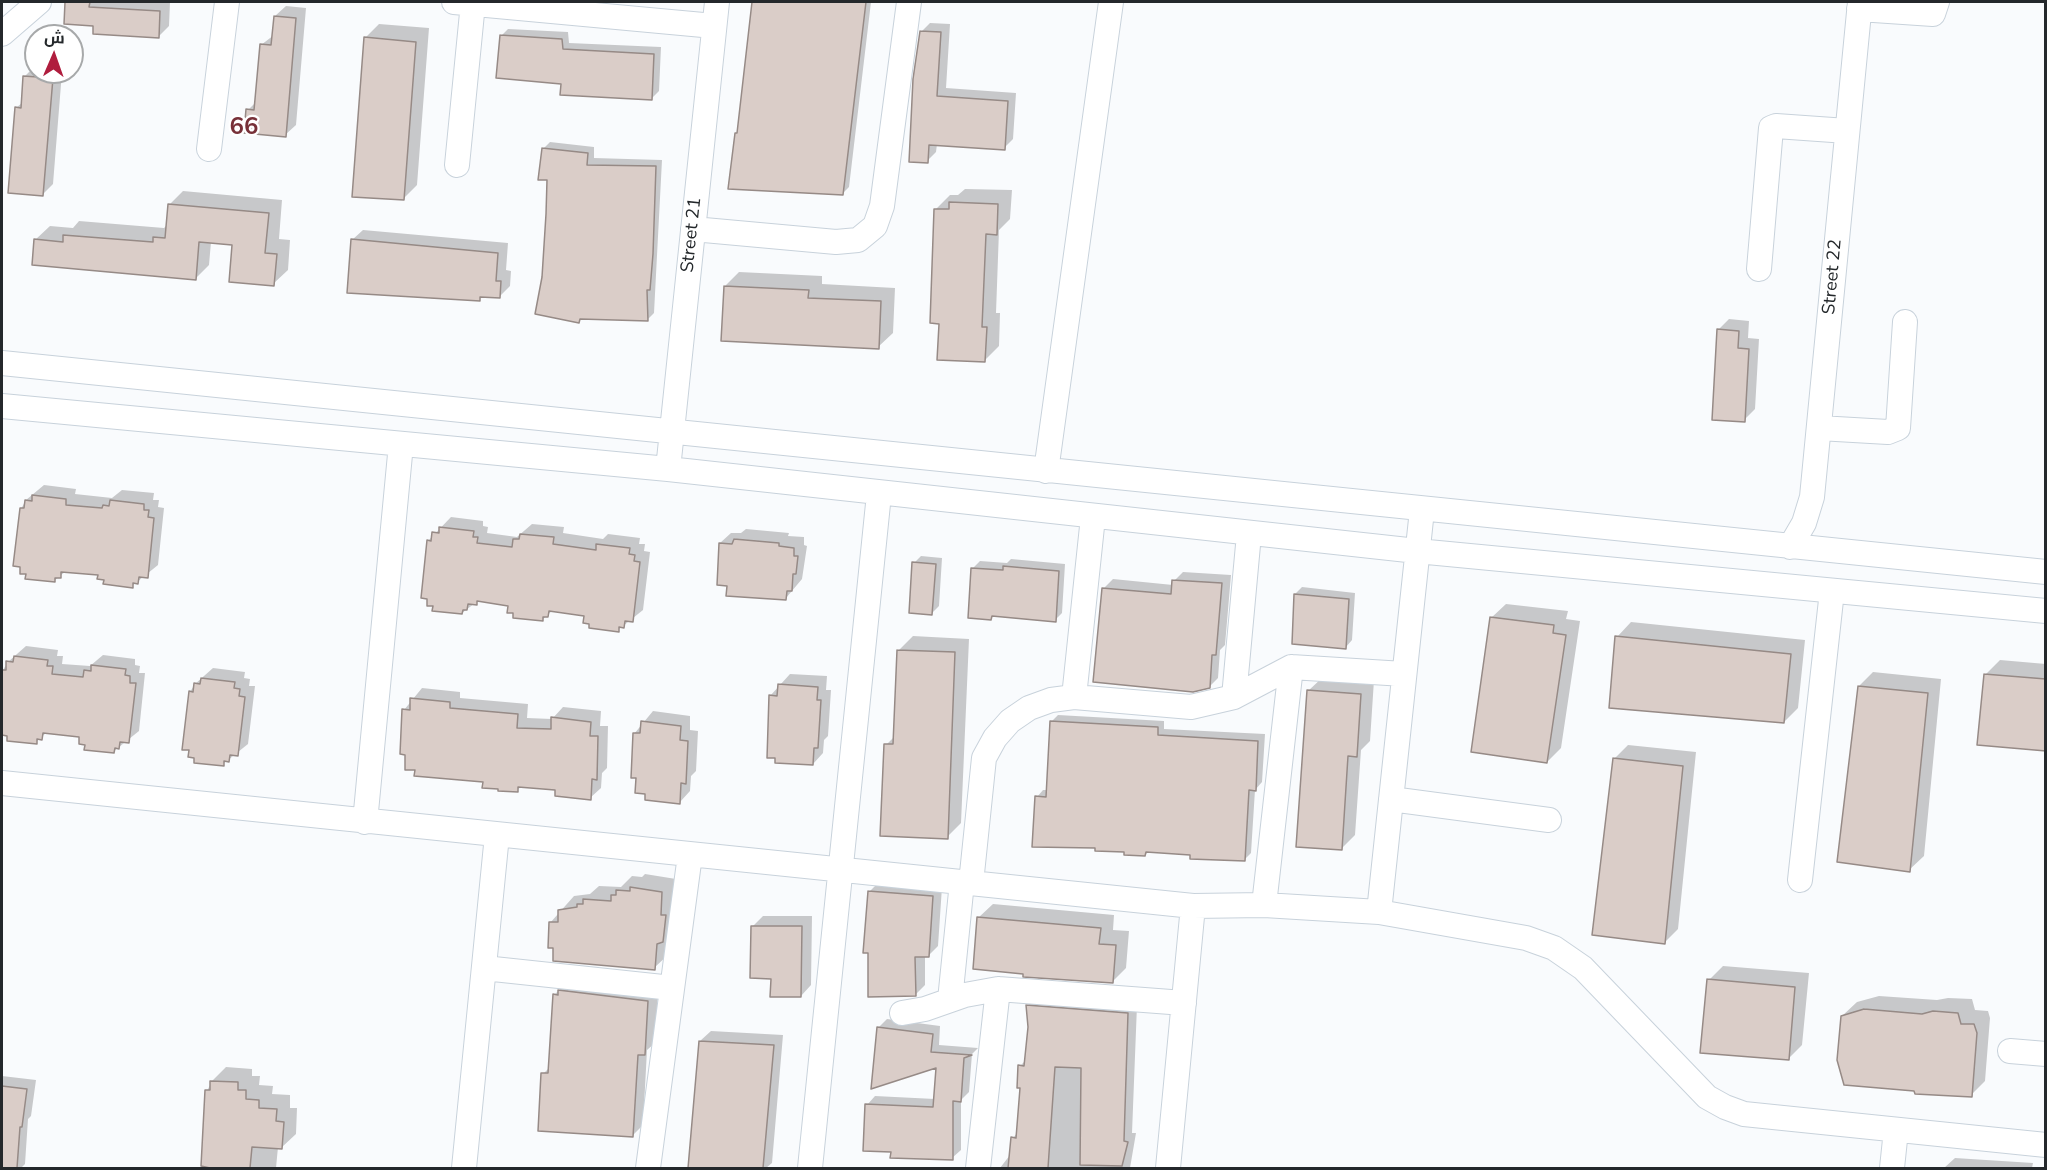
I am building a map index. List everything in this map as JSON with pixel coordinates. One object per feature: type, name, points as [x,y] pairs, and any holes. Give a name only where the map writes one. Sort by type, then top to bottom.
[{"type":"street","points":[[2,34],[39,2]]},
{"type":"street","points":[[209,149],[227,2]]},
{"type":"street","points":[[457,165],[464,2],[714,26]]},
{"type":"street","name":"Street 21","points":[[668,470],[717,2]]},
{"type":"street","points":[[693,230],[836,242],[858,240],[875,226],[882,206],[909,2]]},
{"type":"street","points":[[1046,471],[1111,2]]},
{"type":"street","points":[[1859,5],[1933,14],[1937,2]]},
{"type":"street","name":"Street 22","points":[[1790,547],[1804,523],[1812,497],[1859,5]]},
{"type":"street","points":[[1759,269],[1770,128],[1776,126],[1847,131]]},
{"type":"street","points":[[1818,428],[1888,432],[1898,428],[1905,322]]},
{"type":"street","points":[[2,363],[2046,572]]},
{"type":"street","points":[[2,406],[668,470],[1417,551],[2046,611]]},
{"type":"street","points":[[365,822],[400,444]]},
{"type":"street","points":[[810,1168],[879,494]]},
{"type":"street","points":[[1379,912],[1422,510]]},
{"type":"street","points":[[1074,697],[1093,517]]},
{"type":"street","points":[[1234,697],[1249,534]]},
{"type":"street","points":[[1960,603],[1964,564]]},
{"type":"street","points":[[1800,880],[1832,591]]},
{"type":"street","points":[[950,1000],[984,758],[995,738],[1010,721],[1029,708],[1051,700],[1074,697],[1191,707],[1234,697],[1291,667],[1404,674]]},
{"type":"street","points":[[1264,905],[1291,667]]},
{"type":"street","points":[[2,783],[1193,906],[1264,905],[1379,912],[1526,938],[1554,948],[1583,968],[1700,1089],[1725,1107],[1744,1114],[2046,1145]]},
{"type":"street","points":[[1391,799],[1549,820]]},
{"type":"street","points":[[464,1168],[497,835]]},
{"type":"street","points":[[648,1168],[690,855]]},
{"type":"street","points":[[1168,1168],[1193,906]]},
{"type":"street","points":[[484,968],[672,988]]},
{"type":"street","points":[[902,1013],[998,989],[1184,1003]]},
{"type":"street","points":[[978,1168],[998,989]]},
{"type":"street","points":[[2010,1051],[2046,1054]]},
{"type":"street","points":[[1892,1168],[1896,1130]]},
{"type":"building","points":[[65,2],[90,2],[89,7],[160,11],[159,38],[93,34],[93,26],[64,24]]},
{"type":"building","points":[[752,2],[866,2],[843,195],[728,189]]},
{"type":"building","points":[[274,16],[296,18],[286,137],[244,133],[246,109],[254,110],[260,44],[271,45]]},
{"type":"building","points":[[920,31],[941,32],[937,96],[1008,101],[1005,150],[929,145],[928,163],[909,162],[913,79]]},
{"type":"building","points":[[500,35],[562,39],[563,49],[654,54],[652,100],[560,95],[561,84],[496,78]]},
{"type":"building","points":[[364,37],[416,42],[404,200],[352,197]]},
{"type":"building","points":[[23,76],[24,84],[52,84],[43,196],[8,193],[15,107],[21,108]]},
{"type":"building","points":[[542,148],[588,153],[587,165],[656,166],[653,254],[650,290],[647,290],[648,321],[580,319],[579,323],[535,314],[542,277],[546,214],[547,180],[538,180]]},
{"type":"building","points":[[949,202],[998,204],[997,235],[986,234],[982,327],[987,327],[985,362],[937,360],[939,324],[930,323],[934,209],[949,209]]},
{"type":"building","points":[[168,204],[269,213],[265,253],[277,254],[274,286],[229,282],[232,245],[199,242],[196,280],[32,265],[34,239],[63,242],[63,235],[153,242],[153,237],[165,238]]},
{"type":"building","points":[[351,239],[498,253],[496,281],[501,281],[500,298],[480,297],[480,301],[347,293]]},
{"type":"building","points":[[724,286],[809,290],[808,298],[881,301],[879,349],[721,341]]},
{"type":"building","points":[[1717,329],[1739,331],[1738,348],[1749,349],[1745,422],[1712,420]]},
{"type":"building","points":[[32,495],[66,499],[66,505],[102,508],[103,505],[109,506],[110,500],[144,504],[144,510],[149,510],[148,517],[154,518],[148,578],[139,577],[138,584],[133,583],[133,588],[103,584],[104,580],[97,579],[98,575],[61,572],[61,578],[55,578],[55,582],[25,579],[26,574],[20,574],[20,567],[13,566],[20,508],[24,508],[25,500],[32,501]]},
{"type":"building","points":[[439,527],[474,531],[473,537],[478,537],[477,543],[512,547],[513,539],[519,539],[520,534],[554,537],[553,544],[596,550],[596,544],[630,548],[629,554],[635,555],[634,561],[640,562],[633,622],[625,621],[624,628],[619,627],[619,632],[589,628],[589,624],[583,623],[584,616],[549,611],[548,617],[543,617],[543,621],[513,618],[513,613],[507,613],[508,606],[477,601],[477,605],[468,604],[467,610],[463,610],[462,614],[432,611],[433,606],[427,606],[427,599],[421,598],[427,540],[431,541],[432,532],[439,533]]},
{"type":"building","points":[[734,539],[779,543],[779,546],[794,548],[794,556],[798,556],[796,574],[793,574],[792,591],[787,591],[786,600],[726,596],[727,586],[717,585],[719,543],[732,544]]},
{"type":"building","points":[[912,562],[936,564],[932,615],[909,613]]},
{"type":"building","points":[[1003,566],[1059,571],[1056,622],[992,616],[991,620],[968,618],[971,568],[1003,570]]},
{"type":"building","points":[[1172,580],[1222,583],[1216,655],[1212,655],[1210,688],[1193,692],[1093,682],[1102,588],[1171,594]]},
{"type":"building","points":[[1294,594],[1349,599],[1346,649],[1292,644]]},
{"type":"building","points":[[1490,617],[1554,625],[1553,633],[1566,635],[1547,763],[1471,752]]},
{"type":"building","points":[[1615,636],[1791,654],[1784,723],[1609,708]]},
{"type":"building","points":[[897,650],[955,652],[948,839],[880,836],[884,744],[893,744]]},
{"type":"building","points":[[14,656],[48,660],[47,666],[53,666],[52,674],[83,677],[84,670],[91,671],[91,665],[126,669],[125,675],[130,676],[130,683],[136,683],[129,743],[120,742],[119,749],[115,748],[114,753],[84,750],[85,745],[79,744],[79,737],[43,733],[42,740],[37,739],[37,744],[7,741],[7,736],[2,735],[2,670],[6,670],[6,661],[13,662]]},
{"type":"building","points":[[1984,674],[2046,679],[2046,751],[1977,745]]},
{"type":"building","points":[[201,678],[235,682],[234,688],[240,689],[239,696],[245,697],[238,756],[230,755],[229,762],[224,761],[224,766],[194,763],[194,758],[188,757],[189,750],[182,750],[189,691],[193,692],[194,683],[200,684]]},
{"type":"building","points":[[778,684],[818,687],[817,700],[821,700],[818,748],[814,748],[813,765],[775,763],[775,758],[767,758],[769,695],[777,696]]},
{"type":"building","points":[[1858,686],[1928,693],[1910,872],[1837,862]]},
{"type":"building","points":[[1307,690],[1361,694],[1357,757],[1348,756],[1342,850],[1296,847]]},
{"type":"building","points":[[410,698],[450,702],[450,708],[518,714],[517,728],[551,729],[551,717],[591,722],[590,736],[598,736],[597,780],[592,779],[591,800],[555,796],[555,790],[518,787],[518,792],[498,791],[498,789],[482,788],[483,782],[414,776],[415,770],[405,770],[405,755],[400,754],[402,709],[410,710]]},
{"type":"building","points":[[641,721],[681,726],[680,740],[688,741],[686,784],[681,783],[680,804],[645,800],[645,794],[635,793],[636,778],[631,778],[633,733],[640,733]]},
{"type":"building","points":[[1050,721],[1158,727],[1158,735],[1258,741],[1256,791],[1249,790],[1245,861],[1190,859],[1190,855],[1146,852],[1145,856],[1124,855],[1124,852],[1095,851],[1095,848],[1032,847],[1035,796],[1046,797]]},
{"type":"building","points":[[1613,758],[1683,766],[1665,944],[1592,935]]},
{"type":"building","points":[[630,887],[662,892],[661,915],[666,915],[663,942],[657,944],[655,970],[553,961],[553,948],[548,948],[549,922],[558,922],[558,910],[577,907],[577,904],[583,904],[583,899],[611,901],[611,895],[616,895],[616,890],[630,891]]},
{"type":"building","points":[[868,891],[933,896],[929,957],[915,957],[916,996],[868,997],[868,953],[863,953]]},
{"type":"building","points":[[977,917],[1101,928],[1099,944],[1116,945],[1113,983],[1023,977],[1023,974],[973,969]]},
{"type":"building","points":[[751,926],[802,926],[801,997],[770,997],[771,979],[750,978]]},
{"type":"building","points":[[1707,979],[1795,987],[1789,1060],[1700,1053]]},
{"type":"building","points":[[558,990],[648,1001],[645,1055],[638,1055],[633,1137],[538,1131],[541,1073],[548,1073],[553,994],[558,995]]},
{"type":"building","points":[[1026,1005],[1128,1013],[1124,1141],[1128,1142],[1122,1166],[1080,1165],[1081,1068],[1055,1067],[1048,1168],[1008,1168],[1011,1137],[1016,1138],[1020,1088],[1017,1088],[1018,1065],[1024,1066],[1028,1027]]},
{"type":"building","points":[[1864,1009],[1922,1014],[1933,1011],[1958,1013],[1961,1024],[1974,1024],[1977,1033],[1972,1097],[1915,1094],[1914,1091],[1844,1085],[1837,1060],[1841,1016]]},
{"type":"building","points":[[877,1027],[933,1034],[931,1052],[972,1055],[964,1058],[961,1102],[953,1101],[953,1160],[890,1158],[891,1152],[863,1151],[865,1104],[933,1107],[936,1068],[871,1089]]},
{"type":"building","points":[[699,1041],[774,1045],[763,1168],[688,1168]]},
{"type":"building","points":[[210,1081],[238,1082],[238,1090],[246,1090],[246,1099],[259,1100],[259,1108],[277,1109],[276,1121],[284,1122],[282,1149],[252,1147],[250,1168],[201,1166],[205,1090],[210,1090]]},
{"type":"building","points":[[2,1086],[27,1089],[22,1127],[20,1127],[17,1168],[2,1168]]},
{"type":"district","name":"66","points":[[244,128]]}]
